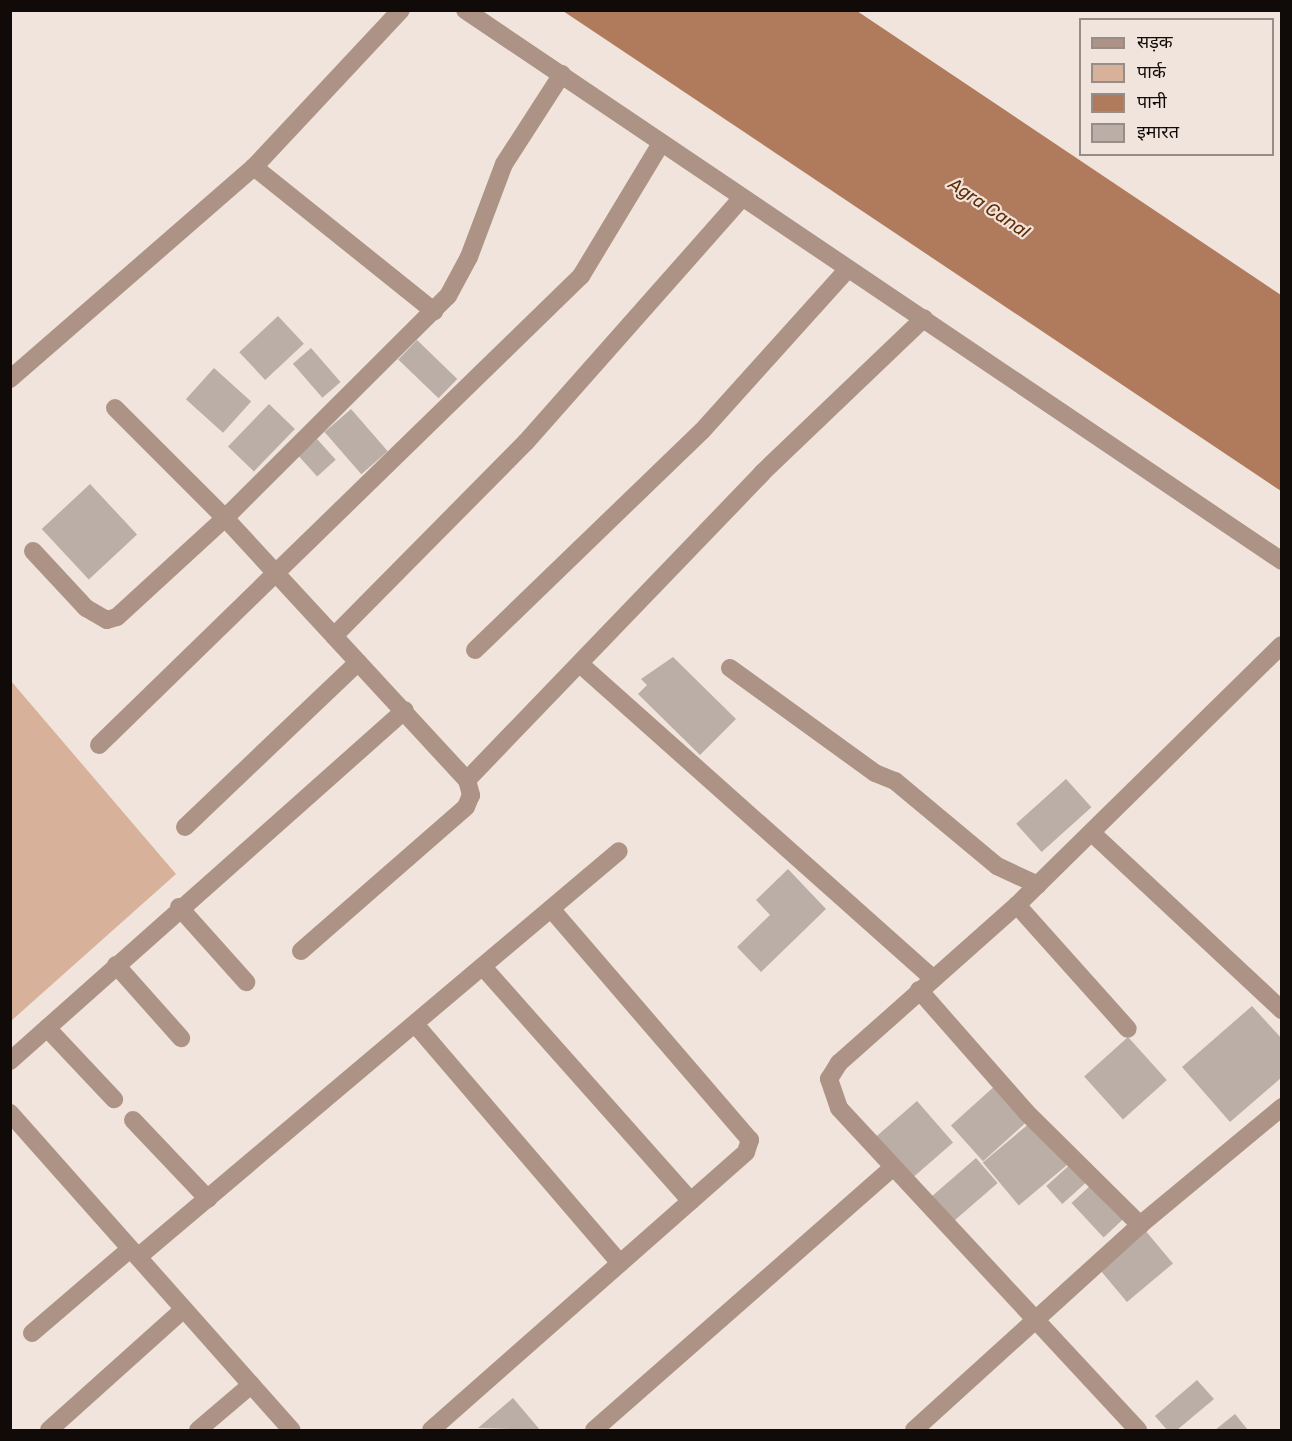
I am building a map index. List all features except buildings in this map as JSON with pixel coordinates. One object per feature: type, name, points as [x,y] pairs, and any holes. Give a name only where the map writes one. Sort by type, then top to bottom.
[{"type":"street","points":[[10,379],[254,167],[401,10]]},
{"type":"street","points":[[465,10],[562,74],[660,145],[924,318],[1281,561]]},
{"type":"street","points":[[33,551],[86,608],[107,620],[117,617],[225,518],[434,311],[458,280],[504,164],[562,74]]},
{"type":"street","points":[[99,745],[581,276],[660,145]]},
{"type":"street","points":[[254,167],[434,311]]},
{"type":"street","points":[[334,636],[526,442],[741,199]]},
{"type":"street","points":[[475,650],[702,431],[848,269]]},
{"type":"street","points":[[467,780],[762,473],[924,318]]},
{"type":"street","points":[[114,408],[225,518],[405,710],[467,780],[471,795],[466,807],[301,951]]},
{"type":"street","points":[[1138,1431],[1038,1320],[839,1108],[829,1079],[839,1063],[1038,885],[1281,645]]},
{"type":"street","points":[[185,827],[358,662]]},
{"type":"street","points":[[580,664],[926,984],[1026,1112],[1140,1225]]},
{"type":"street","points":[[730,668],[844,753],[895,781],[997,866],[1038,885]]},
{"type":"street","points":[[10,1061],[179,907],[405,710]]},
{"type":"street","points":[[1092,833],[1281,1010]]},
{"type":"street","points":[[32,1333],[208,1198],[619,851]]},
{"type":"street","points":[[1017,905],[1128,1029]]},
{"type":"street","points":[[179,907],[246,982]]},
{"type":"street","points":[[431,1431],[746,1152],[750,1140],[551,909]]},
{"type":"street","points":[[116,965],[181,1038]]},
{"type":"street","points":[[483,967],[691,1201]]},
{"type":"street","points":[[415,1024],[620,1263]]},
{"type":"street","points":[[47,1028],[114,1099]]},
{"type":"street","points":[[914,1431],[934,1424],[1038,1320],[1140,1225],[1281,1107]]},
{"type":"street","points":[[10,1113],[291,1431]]},
{"type":"street","points":[[133,1120],[208,1198]]},
{"type":"street","points":[[594,1431],[893,1167]]},
{"type":"street","points":[[49,1431],[184,1309]]},
{"type":"street","points":[[198,1431],[251,1385]]},
{"type":"green space","points":[[11,681],[176,874],[10,1021]]},
{"type":"water","name":"Agra Canal","points":[[563,11],[857,11],[1281,295],[1281,491]]}]
